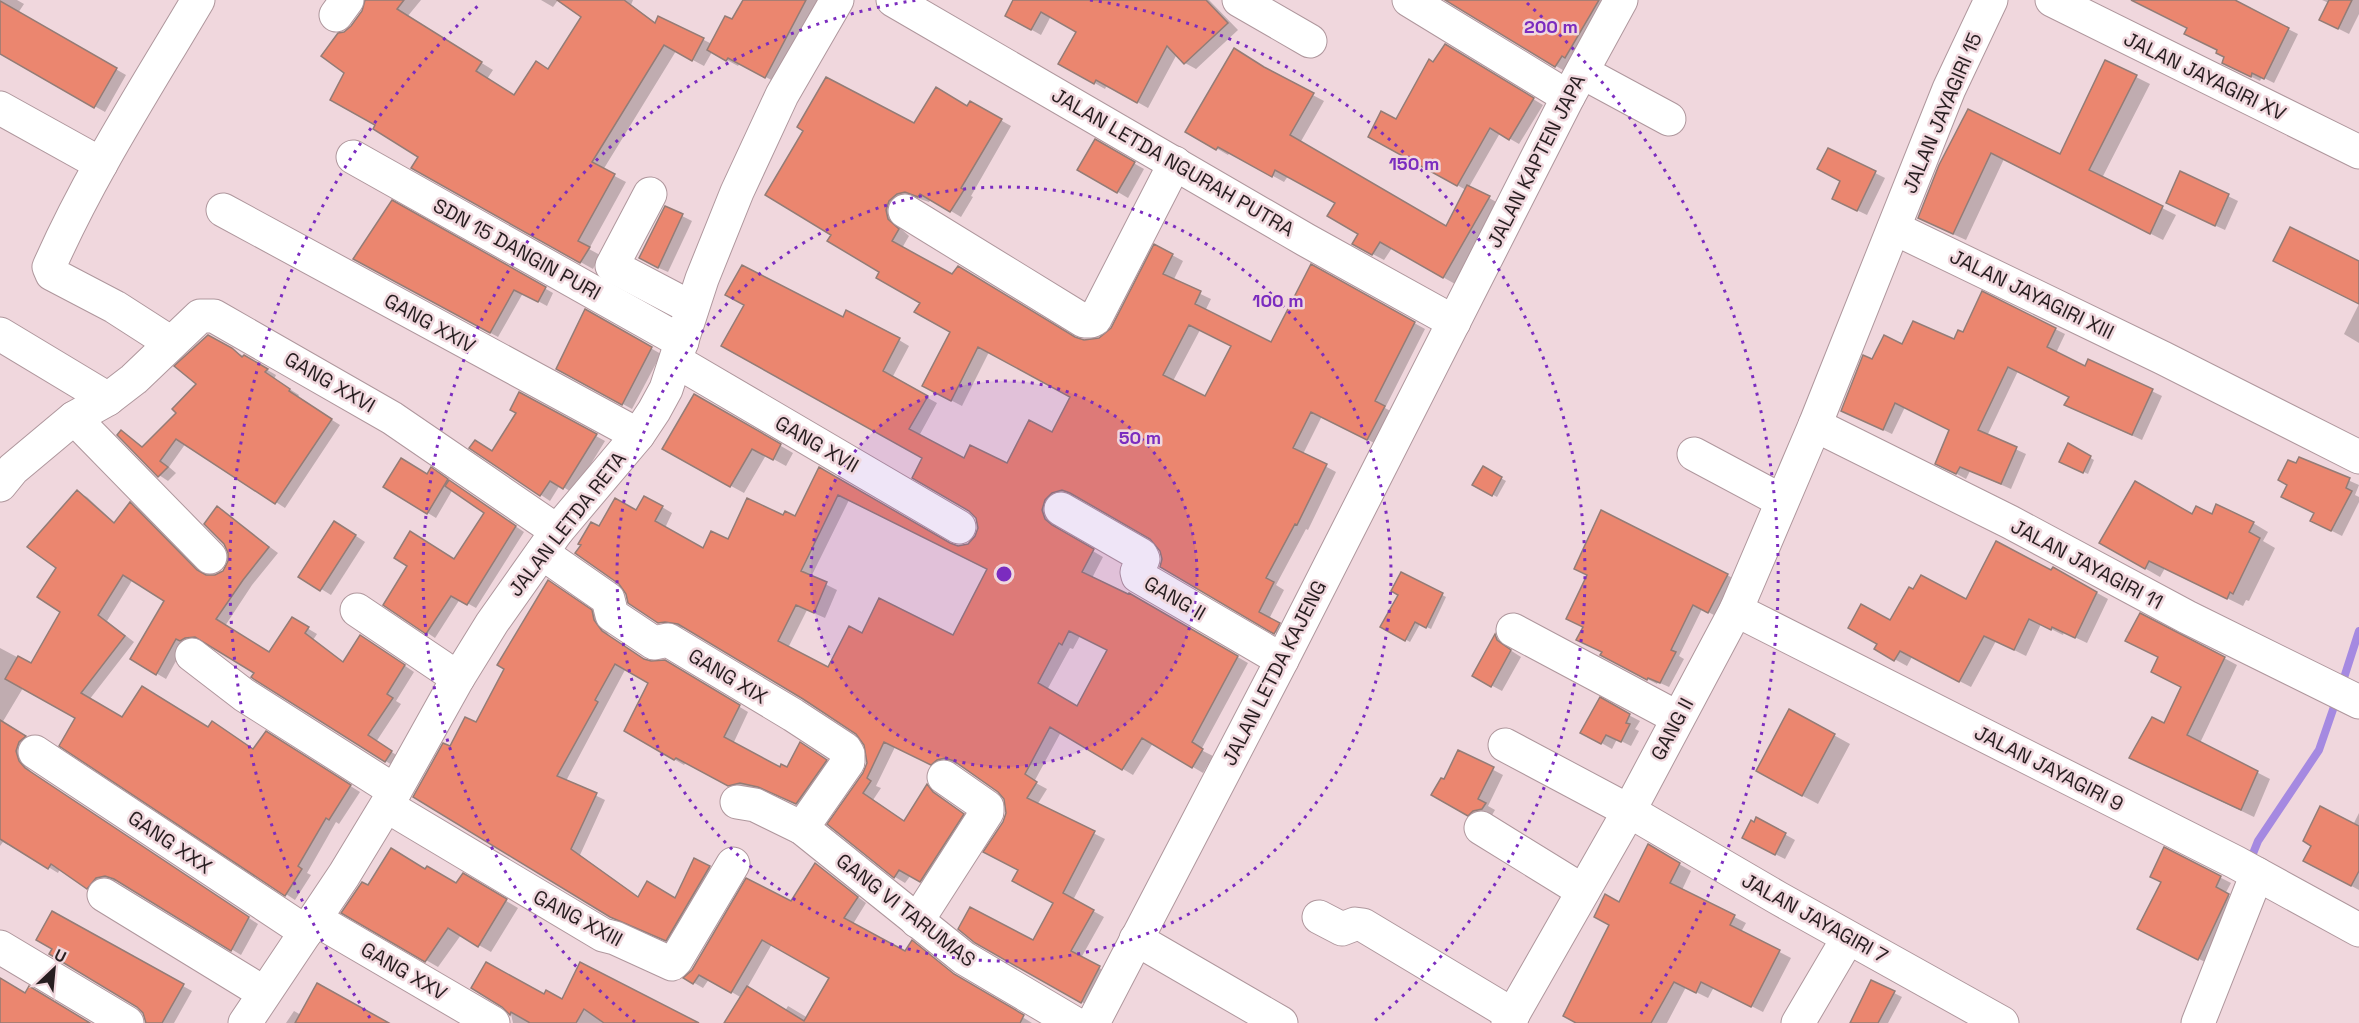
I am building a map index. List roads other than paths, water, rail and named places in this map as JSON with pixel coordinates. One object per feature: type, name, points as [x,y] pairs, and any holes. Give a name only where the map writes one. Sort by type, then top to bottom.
[{"type":"street","points":[[171,343],[114,307],[52,274],[49,267],[66,229],[101,164],[198,0]]},
{"type":"street","name":"JALAN LETDA RETA","points":[[245,1023],[391,798],[458,678],[492,623],[550,542],[638,435],[666,389],[723,223],[764,131],[837,0]]},
{"type":"street","name":"JALAN LETDA NGURAH PUTRA","points":[[893,0],[1454,322]]},
{"type":"street","points":[[1239,0],[1310,41]]},
{"type":"street","points":[[1408,0],[1575,84],[1669,119]]},
{"type":"street","name":"JALAN KAPTEN JAPA","points":[[1454,322],[1575,84],[1621,0]]},
{"type":"street","name":"JALAN JAYAGIRI 15","points":[[1894,228],[1949,89],[1991,0]]},
{"type":"street","name":"JALAN JAYAGIRI XV","points":[[2052,0],[2359,152]]},
{"type":"street","points":[[0,108],[101,164]]},
{"type":"street","name":"SDN 15 DANGIN PURI","points":[[353,157],[679,351]]},
{"type":"street","points":[[905,211],[1084,321],[1091,321],[1095,319],[1175,162]]},
{"type":"street","points":[[650,194],[601,260],[693,308]]},
{"type":"street","name":"GANG XXIV","points":[[223,210],[638,435]]},
{"type":"street","points":[[1815,425],[1894,228]]},
{"type":"street","name":"JALAN JAYAGIRI XIII","points":[[1894,228],[2163,358],[2359,458]]},
{"type":"street","name":"GANG XXVI","points":[[4,472],[74,418],[108,399],[134,379],[200,316],[214,315],[392,418],[550,542]]},
{"type":"street","name":"JALAN LETDA KAJENG","points":[[1093,1023],[1282,660],[1454,322]]},
{"type":"street","points":[[0,334],[108,399]]},
{"type":"street","name":"GANG XVII","points":[[679,351],[958,527]]},
{"type":"street","points":[[74,418],[210,557]]},
{"type":"street","name":"GANG II","points":[[1510,1019],[1629,811],[1736,610],[1815,425]]},
{"type":"street","name":"JALAN JAYAGIRI 11","points":[[1815,425],[2010,522],[2187,617],[2359,702]]},
{"type":"street","points":[[1695,454],[1782,501]]},
{"type":"street","name":"GANG II","points":[[1060,509],[1141,555],[1143,560],[1137,572],[1138,576],[1282,660]]},
{"type":"street","name":"GANG XIX","points":[[550,542],[608,599],[612,615],[654,643],[668,640],[794,715],[845,749],[848,762],[802,828]]},
{"type":"street","points":[[357,610],[458,678]]},
{"type":"street","name":"JALAN JAYAGIRI 9","points":[[1736,610],[2249,869],[2359,930]]},
{"type":"street","points":[[1513,630],[1678,717]]},
{"type":"street","points":[[192,655],[244,695],[391,798]]},
{"type":"street","name":"JALAN JAYAGIRI 7","points":[[1505,745],[1629,811],[1848,938],[2002,1023]]},
{"type":"street","name":"GANG XXX","points":[[35,752],[310,926]]},
{"type":"street","points":[[917,921],[987,812],[987,807],[944,777]]},
{"type":"street","name":"GANG XXIII","points":[[391,798],[603,935],[615,938],[672,964],[733,864]]},
{"type":"street","name":"GANG VI TARUMAS","points":[[737,802],[755,805],[802,828],[964,958],[1074,1023]]},
{"type":"street","points":[[1481,828],[1583,891]]},
{"type":"street","points":[[2198,1023],[2249,869]]},
{"type":"street","points":[[104,895],[264,993]]},
{"type":"street","points":[[1318,917],[1342,929],[1355,924],[1363,925],[1510,1019]]},
{"type":"street","name":"GANG XXV","points":[[310,926],[492,1023]]},
{"type":"street","points":[[1798,1023],[1848,938]]},
{"type":"street","points":[[1136,939],[1281,1023]]},
{"type":"street","points":[[0,947],[127,1023]]},
{"type":"waterway","points":[[2342,684],[2359,631]]},
{"type":"waterway","points":[[2250,861],[2258,841],[2319,750],[2337,698]]}]
